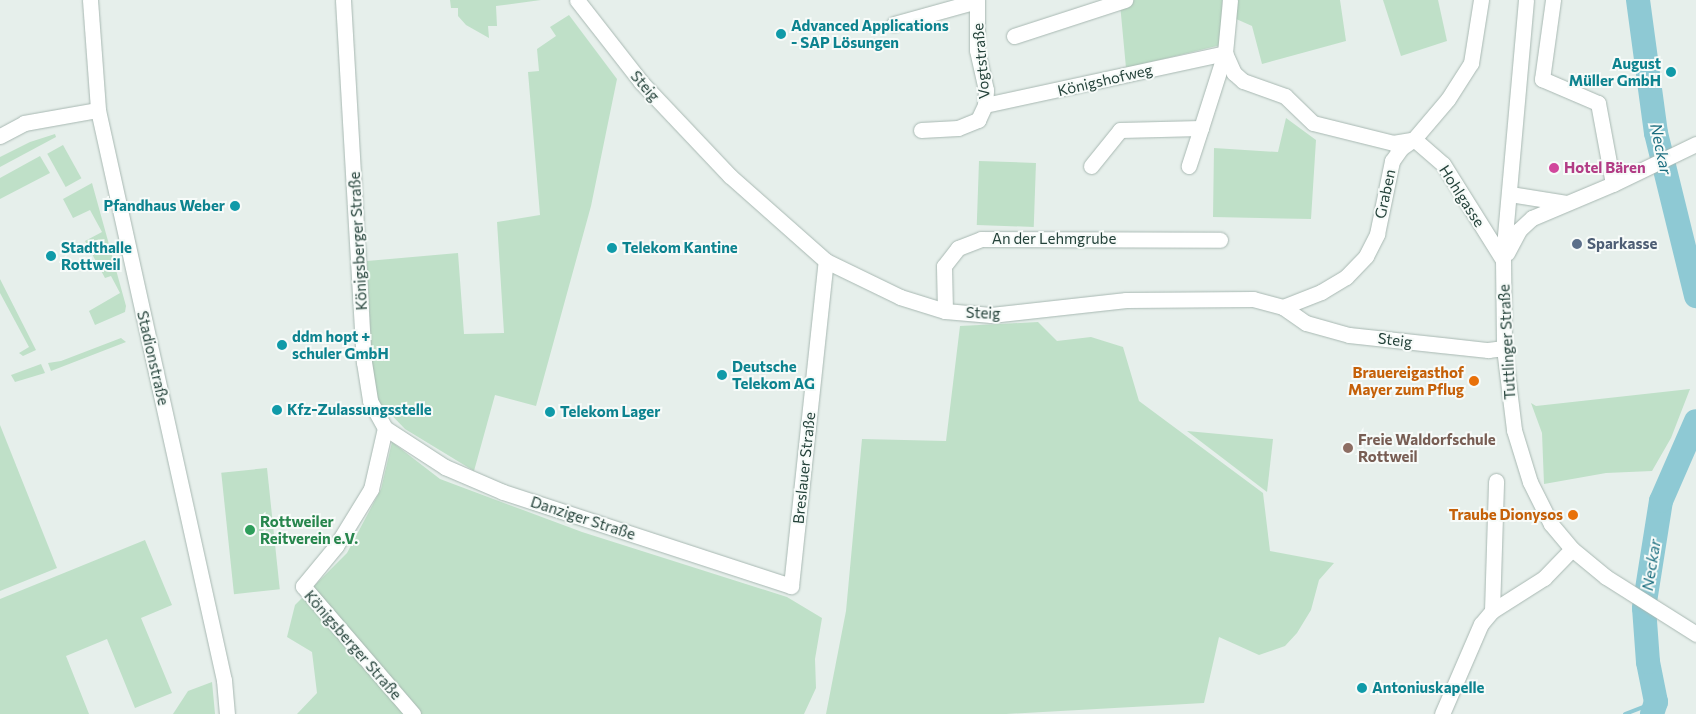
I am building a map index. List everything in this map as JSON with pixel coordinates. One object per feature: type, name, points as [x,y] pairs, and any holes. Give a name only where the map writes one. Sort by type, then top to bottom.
[{"type":"street","name":"Stadionstraße","points":[[90,0],[98,110],[224,680],[227,714]]},
{"type":"street","name":"Königsberger Straße","points":[[343,0],[364,362],[370,401],[385,428],[372,489],[336,546],[303,586],[413,714]]},
{"type":"street","name":"Steig","points":[[577,0],[641,82],[687,133],[730,176],[826,261],[900,297],[945,311],[991,315],[1126,300],[1254,299],[1283,307],[1306,322],[1349,335],[1488,350],[1504,348]]},
{"type":"street","name":"Vogtstraße","points":[[894,24],[977,0],[977,50],[986,90],[985,105],[978,120],[958,128],[921,130]]},
{"type":"street","points":[[1014,36],[1124,0]]},
{"type":"street","points":[[1189,166],[1225,53],[1230,0]]},
{"type":"street","name":"Graben","points":[[1283,307],[1321,292],[1346,277],[1366,256],[1377,234],[1392,161],[1401,148],[1414,139],[1448,99],[1471,63],[1481,0]]},
{"type":"street","name":"Tuttlinger Straße","points":[[1526,0],[1503,260],[1504,348],[1514,430],[1530,482],[1551,524],[1572,549],[1606,577],[1696,634]]},
{"type":"street","points":[[1553,0],[1542,79],[1598,103],[1613,184]]},
{"type":"street","points":[[1225,53],[1234,73],[1243,81],[1286,96],[1313,123],[1392,143],[1414,139]]},
{"type":"street","name":"Königshofweg","points":[[985,105],[1225,53]]},
{"type":"street","points":[[0,136],[24,123],[98,110]]},
{"type":"street","points":[[1091,166],[1120,130],[1201,128]]},
{"type":"street","name":"Hohlgasse","points":[[1414,139],[1443,164],[1503,260]]},
{"type":"street","points":[[1503,260],[1518,230],[1532,218],[1633,175],[1696,144]]},
{"type":"street","points":[[1510,194],[1568,203]]},
{"type":"street","name":"An der Lehmgrube","points":[[945,311],[944,266],[958,248],[981,239],[1220,240]]},
{"type":"street","name":"Breslauer Straße","points":[[791,586],[826,261]]},
{"type":"street","name":"Danziger Straße","points":[[385,428],[445,467],[503,492],[791,586]]},
{"type":"street","points":[[1492,611],[1496,481]]},
{"type":"street","points":[[1442,714],[1464,658],[1480,624],[1492,611],[1544,578],[1572,549]]},
{"type":"green space","points":[[450,0],[541,0],[496,6],[497,26],[488,26],[489,38],[466,25],[458,16],[458,8],[451,8]]},
{"type":"green space","points":[[1134,0],[1222,0],[1221,45],[1126,68],[1120,4]]},
{"type":"green space","points":[[1235,0],[1340,0],[1346,41],[1262,64],[1252,26],[1234,18]]},
{"type":"green space","points":[[1383,0],[1438,0],[1447,41],[1401,56]]},
{"type":"green space","points":[[569,15],[617,79],[591,206],[536,406],[495,395],[474,471],[405,429],[378,401],[373,387],[367,261],[458,253],[464,334],[504,333],[497,222],[540,215],[528,72],[539,71],[537,49],[556,36],[550,27]]},
{"type":"green space","points":[[1286,118],[1316,140],[1311,219],[1213,217],[1214,148],[1278,152]]},
{"type":"green space","points":[[55,134],[56,137],[0,167],[0,157],[30,142]]},
{"type":"green space","points":[[63,145],[81,178],[66,187],[47,154]]},
{"type":"green space","points":[[40,156],[50,173],[0,199],[0,178]]},
{"type":"green space","points":[[979,161],[1036,163],[1034,227],[977,225]]},
{"type":"green space","points":[[92,183],[126,306],[125,312],[95,325],[89,311],[120,293],[111,276],[105,278],[85,241],[102,232],[90,210],[73,218],[63,199]]},
{"type":"green space","points":[[0,279],[36,350],[23,356],[19,353],[29,347],[0,293]]},
{"type":"green space","points":[[1038,322],[1057,341],[1091,337],[1123,347],[1139,401],[1263,493],[1270,551],[1334,563],[1319,580],[1311,610],[1297,633],[1285,646],[1259,655],[1219,637],[1204,703],[1006,714],[826,714],[846,611],[862,439],[946,441],[960,326]]},
{"type":"green space","points":[[121,338],[126,342],[51,371],[48,363],[61,361]]},
{"type":"green space","points":[[41,364],[45,373],[15,382],[11,375]]},
{"type":"green space","points":[[1690,389],[1671,438],[1652,471],[1606,473],[1544,484],[1542,433],[1531,403],[1536,406]]},
{"type":"green space","points":[[0,425],[57,568],[0,591]]},
{"type":"green space","points":[[1187,431],[1273,439],[1267,492]]},
{"type":"green space","points":[[392,442],[440,479],[582,532],[787,597],[822,618],[815,659],[816,688],[804,714],[297,714],[317,693],[312,652],[287,637],[295,605],[347,553],[381,489]]},
{"type":"green space","name":"Rottweiler Reitverein e.V.","points":[[267,468],[280,589],[234,594],[221,473]]},
{"type":"green space","points":[[145,540],[172,605],[141,618],[172,693],[135,708],[107,639],[66,656],[89,714],[0,714],[0,599]]},
{"type":"green space","points":[[212,682],[215,714],[173,714],[188,691]]},
{"type":"waterway","name":"Neckar","points":[[1638,0],[1656,133],[1696,296]]},
{"type":"waterway","name":"Neckar","points":[[1652,714],[1656,702],[1648,662],[1644,608],[1661,501],[1696,421]]},
{"type":"waterway","points":[[1625,714],[1656,702]]},
{"type":"place","name":"Advanced Applications - SAP Lösungen","points":[[781,34]]},
{"type":"place","name":"August Müller GmbH","points":[[1671,72]]},
{"type":"place","name":"Hotel Bären","points":[[1554,168]]},
{"type":"place","name":"Pfandhaus Weber","points":[[235,206]]},
{"type":"place","name":"Sparkasse","points":[[1577,244]]},
{"type":"place","name":"Telekom Kantine","points":[[612,248]]},
{"type":"place","name":"Stadthalle Rottweil","points":[[51,256]]},
{"type":"place","name":"ddm hopt + schuler GmbH","points":[[282,345]]},
{"type":"place","name":"Deutsche Telekom AG","points":[[722,375]]},
{"type":"place","name":"Brauereigasthof Mayer zum Pflug","points":[[1474,381]]},
{"type":"place","name":"Kfz-Zulassungsstelle","points":[[277,410]]},
{"type":"place","name":"Telekom Lager","points":[[550,412]]},
{"type":"place","name":"Freie Waldorfschule Rottweil","points":[[1348,448]]},
{"type":"place","name":"Traube Dionysos","points":[[1573,515]]},
{"type":"place","name":"Rottweiler Reitverein e.V.","points":[[250,530]]},
{"type":"place","name":"Antoniuskapelle","points":[[1362,688]]}]
